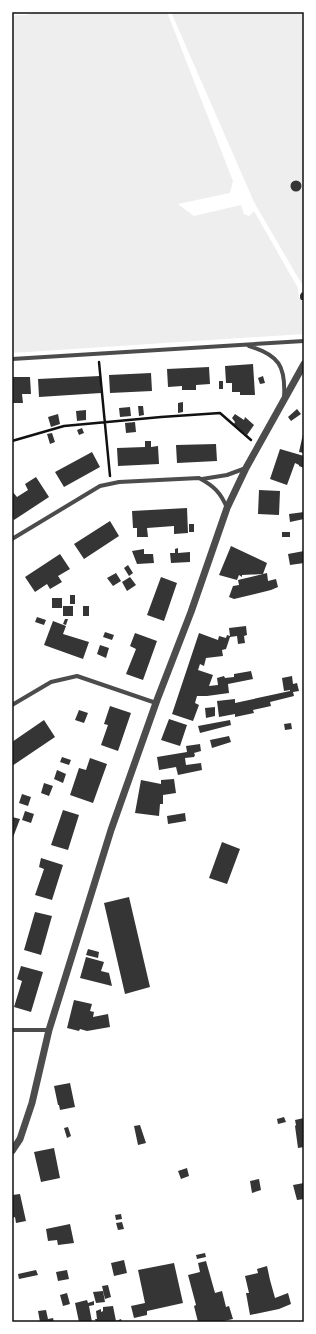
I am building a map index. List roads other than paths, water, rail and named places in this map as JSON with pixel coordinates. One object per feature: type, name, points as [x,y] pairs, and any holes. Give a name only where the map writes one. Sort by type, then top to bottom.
[{"type":"street","points":[[12,359],[304,341]]},
{"type":"street","points":[[245,345],[264,350],[277,359],[285,384],[284,400]]},
{"type":"street","points":[[12,1151],[20,1139],[32,1103],[49,1030],[111,830],[156,703],[191,612],[227,508],[246,468],[304,364]]},
{"type":"street","points":[[12,539],[100,486],[116,483],[191,479],[202,480],[228,475],[246,468]]},
{"type":"street","points":[[202,480],[210,484],[222,496],[227,508]]},
{"type":"street","points":[[12,706],[51,682],[77,676],[156,703]]},
{"type":"street","points":[[12,1030],[49,1030]]}]
